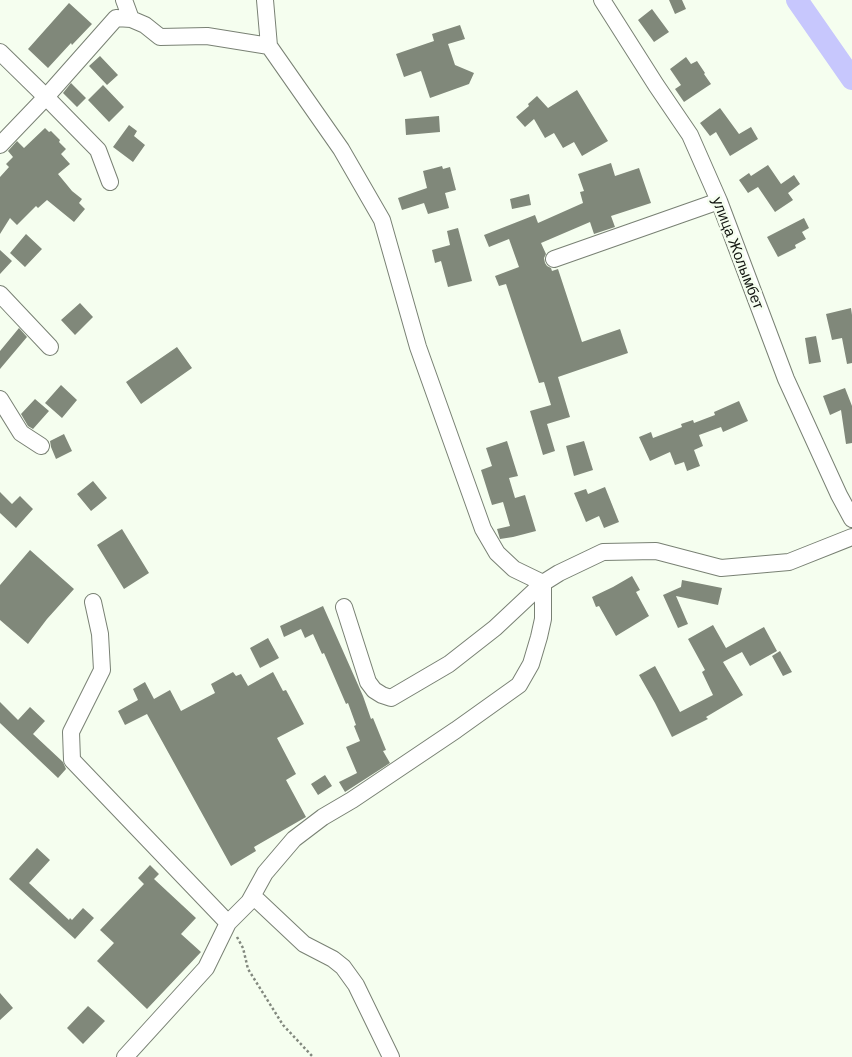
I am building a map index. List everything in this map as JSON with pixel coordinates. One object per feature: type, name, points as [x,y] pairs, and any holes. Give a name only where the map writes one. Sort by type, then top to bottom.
[{"type":"street","points":[[124,0],[131,19]]},
{"type":"street","points":[[265,0],[269,46],[341,149],[382,220],[418,347],[483,529],[497,553],[514,569],[543,584]]},
{"type":"street","name":"улица Жолымбет","points":[[602,0],[690,135],[719,201],[786,379],[852,519]]},
{"type":"street","points":[[0,145],[46,97],[116,18],[131,19],[145,25],[160,38],[207,36],[269,46]]},
{"type":"street","points":[[0,52],[98,150],[110,182]]},
{"type":"street","points":[[554,260],[719,201]]},
{"type":"street","points":[[0,294],[50,347]]},
{"type":"street","points":[[0,399],[21,432],[41,446]]},
{"type":"street","points":[[344,607],[368,682],[374,690],[391,698],[449,664],[495,628],[543,584],[559,573],[603,552],[656,551],[721,568],[789,562],[852,538]]},
{"type":"street","points":[[125,1057],[206,968],[228,923],[249,902],[265,873],[294,839],[322,817],[352,800],[520,685],[530,664],[541,628],[543,619],[543,584]]},
{"type":"street","points":[[93,602],[100,634],[102,670],[71,732],[72,760],[228,923]]},
{"type":"street","points":[[253,896],[304,944],[333,959],[343,967],[356,984],[390,1057]]},
{"type":"path","points":[[228,923],[243,948],[248,969],[283,1025],[313,1057]]},
{"type":"building","points":[[669,0],[682,0],[686,9],[675,14]]},
{"type":"building","points":[[69,3],[92,24],[48,68],[28,49]]},
{"type":"building","points":[[652,9],[669,32],[654,42],[638,20]]},
{"type":"building","points":[[460,25],[465,39],[448,44],[455,65],[474,73],[469,84],[430,98],[421,71],[404,77],[396,54],[434,41],[432,34]]},
{"type":"building","points":[[100,56],[118,75],[107,85],[89,66]]},
{"type":"building","points":[[686,57],[691,64],[697,61],[711,84],[684,102],[675,89],[681,85],[670,69]]},
{"type":"building","points":[[71,83],[86,98],[77,107],[63,93]]},
{"type":"building","points":[[103,85],[124,107],[109,122],[88,100]]},
{"type":"building","points":[[577,90],[608,141],[582,156],[574,142],[563,148],[554,133],[545,138],[534,119],[525,127],[516,117],[537,96],[548,108]]},
{"type":"building","points":[[720,108],[739,134],[751,127],[758,139],[730,156],[716,132],[710,136],[700,123]]},
{"type":"building","points":[[439,116],[440,132],[406,135],[405,119]]},
{"type":"building","points":[[129,125],[137,131],[134,136],[145,145],[133,162],[113,147]]},
{"type":"building","points":[[45,128],[60,140],[59,142],[66,149],[61,154],[70,164],[58,174],[72,191],[82,199],[79,203],[85,209],[74,222],[47,200],[38,208],[36,206],[17,225],[10,218],[0,234],[0,177],[9,167],[6,164],[13,157],[8,151],[17,141],[24,148]]},
{"type":"building","points":[[611,163],[615,176],[639,168],[651,203],[611,216],[615,227],[594,234],[590,222],[541,243],[546,254],[544,258],[545,263],[552,271],[558,269],[582,342],[620,329],[628,353],[558,377],[570,417],[547,424],[555,451],[543,455],[530,411],[551,405],[544,382],[539,383],[506,284],[499,286],[495,276],[519,267],[509,239],[489,247],[484,235],[535,215],[538,223],[583,203],[580,192],[584,191],[578,174]]},
{"type":"building","points":[[768,165],[781,184],[794,175],[800,184],[788,193],[793,200],[775,212],[758,187],[748,193],[739,180],[749,173],[751,176]]},
{"type":"building","points":[[442,166],[443,169],[450,167],[456,190],[445,193],[449,208],[428,214],[424,203],[402,210],[398,198],[427,188],[423,171]]},
{"type":"building","points":[[529,194],[531,205],[512,209],[510,199]]},
{"type":"building","points":[[804,218],[809,228],[802,232],[806,239],[795,245],[796,248],[778,257],[767,237]]},
{"type":"building","points":[[458,228],[472,281],[448,287],[441,261],[435,263],[432,250],[450,245],[447,231]]},
{"type":"building","points":[[26,234],[42,249],[25,267],[10,253]]},
{"type":"building","points":[[0,250],[12,261],[0,274]]},
{"type":"building","points":[[80,303],[93,317],[75,335],[61,320]]},
{"type":"building","points":[[851,308],[852,363],[847,364],[842,338],[832,340],[826,314]]},
{"type":"building","points":[[19,328],[27,337],[0,369],[0,351]]},
{"type":"building","points":[[816,336],[821,362],[809,364],[805,338]]},
{"type":"building","points":[[177,347],[192,368],[141,404],[126,382]]},
{"type":"building","points":[[61,385],[77,400],[62,418],[45,403]]},
{"type":"building","points":[[845,388],[852,406],[852,443],[846,444],[841,410],[830,415],[823,396]]},
{"type":"building","points":[[35,399],[49,411],[33,429],[28,426],[21,414]]},
{"type":"building","points":[[739,401],[748,421],[723,432],[721,427],[699,435],[703,446],[694,450],[700,466],[687,471],[684,462],[675,465],[670,452],[650,461],[639,437],[651,432],[653,438],[682,427],[681,424],[693,420],[694,423],[715,415],[714,412]]},
{"type":"building","points":[[64,434],[72,451],[56,459],[50,441]]},
{"type":"building","points":[[507,441],[518,476],[509,478],[515,498],[525,495],[536,531],[500,539],[497,529],[510,526],[503,502],[492,505],[481,470],[492,466],[486,448]]},
{"type":"building","points":[[584,441],[593,470],[574,476],[566,446]]},
{"type":"building","points":[[93,481],[107,498],[91,511],[77,494]]},
{"type":"building","points":[[605,487],[619,522],[604,528],[599,516],[586,522],[574,493],[586,489],[588,494]]},
{"type":"building","points":[[0,492],[12,504],[20,496],[33,509],[16,528],[0,513]]},
{"type":"building","points":[[122,529],[149,573],[124,589],[97,545]]},
{"type":"building","points":[[30,550],[74,589],[28,644],[0,620],[0,585]]},
{"type":"building","points":[[632,576],[640,590],[636,592],[649,616],[616,636],[599,606],[596,607],[592,597]]},
{"type":"building","points":[[682,580],[722,588],[718,605],[676,596],[688,624],[678,628],[663,595],[681,587]]},
{"type":"building","points":[[323,606],[363,696],[371,719],[373,718],[386,750],[383,751],[390,763],[345,792],[339,782],[357,773],[346,747],[360,741],[348,703],[346,704],[324,653],[322,654],[313,634],[305,638],[301,629],[284,637],[280,626]]},
{"type":"building","points":[[713,625],[726,648],[764,627],[777,651],[750,666],[742,652],[723,662],[743,695],[706,717],[708,719],[672,737],[639,675],[655,666],[680,712],[713,695],[702,672],[705,670],[688,639]]},
{"type":"building","points":[[268,638],[279,658],[260,668],[250,648]]},
{"type":"building","points":[[780,651],[792,672],[783,676],[772,656]]},
{"type":"building","points":[[233,672],[236,676],[241,674],[248,686],[273,672],[283,691],[286,690],[304,724],[277,738],[296,774],[286,780],[306,817],[254,847],[256,851],[231,866],[147,714],[125,725],[118,711],[138,700],[133,689],[145,682],[154,699],[170,690],[181,711],[215,693],[211,684]]},
{"type":"building","points":[[0,702],[18,720],[30,707],[45,721],[33,734],[63,762],[66,769],[58,778],[0,723]]},
{"type":"building","points":[[325,775],[332,786],[318,795],[311,784]]},
{"type":"building","points":[[37,848],[50,860],[29,883],[69,920],[70,918],[72,920],[83,908],[94,918],[75,939],[9,879]]},
{"type":"building","points":[[150,865],[159,874],[154,879],[196,918],[181,934],[201,952],[147,1009],[97,961],[114,943],[100,930],[144,884],[138,878]]},
{"type":"building","points":[[0,993],[13,1008],[0,1020]]},
{"type":"building","points":[[88,1006],[105,1021],[83,1044],[67,1028]]},
{"type":"waterway","points":[[797,0],[852,79]]}]
